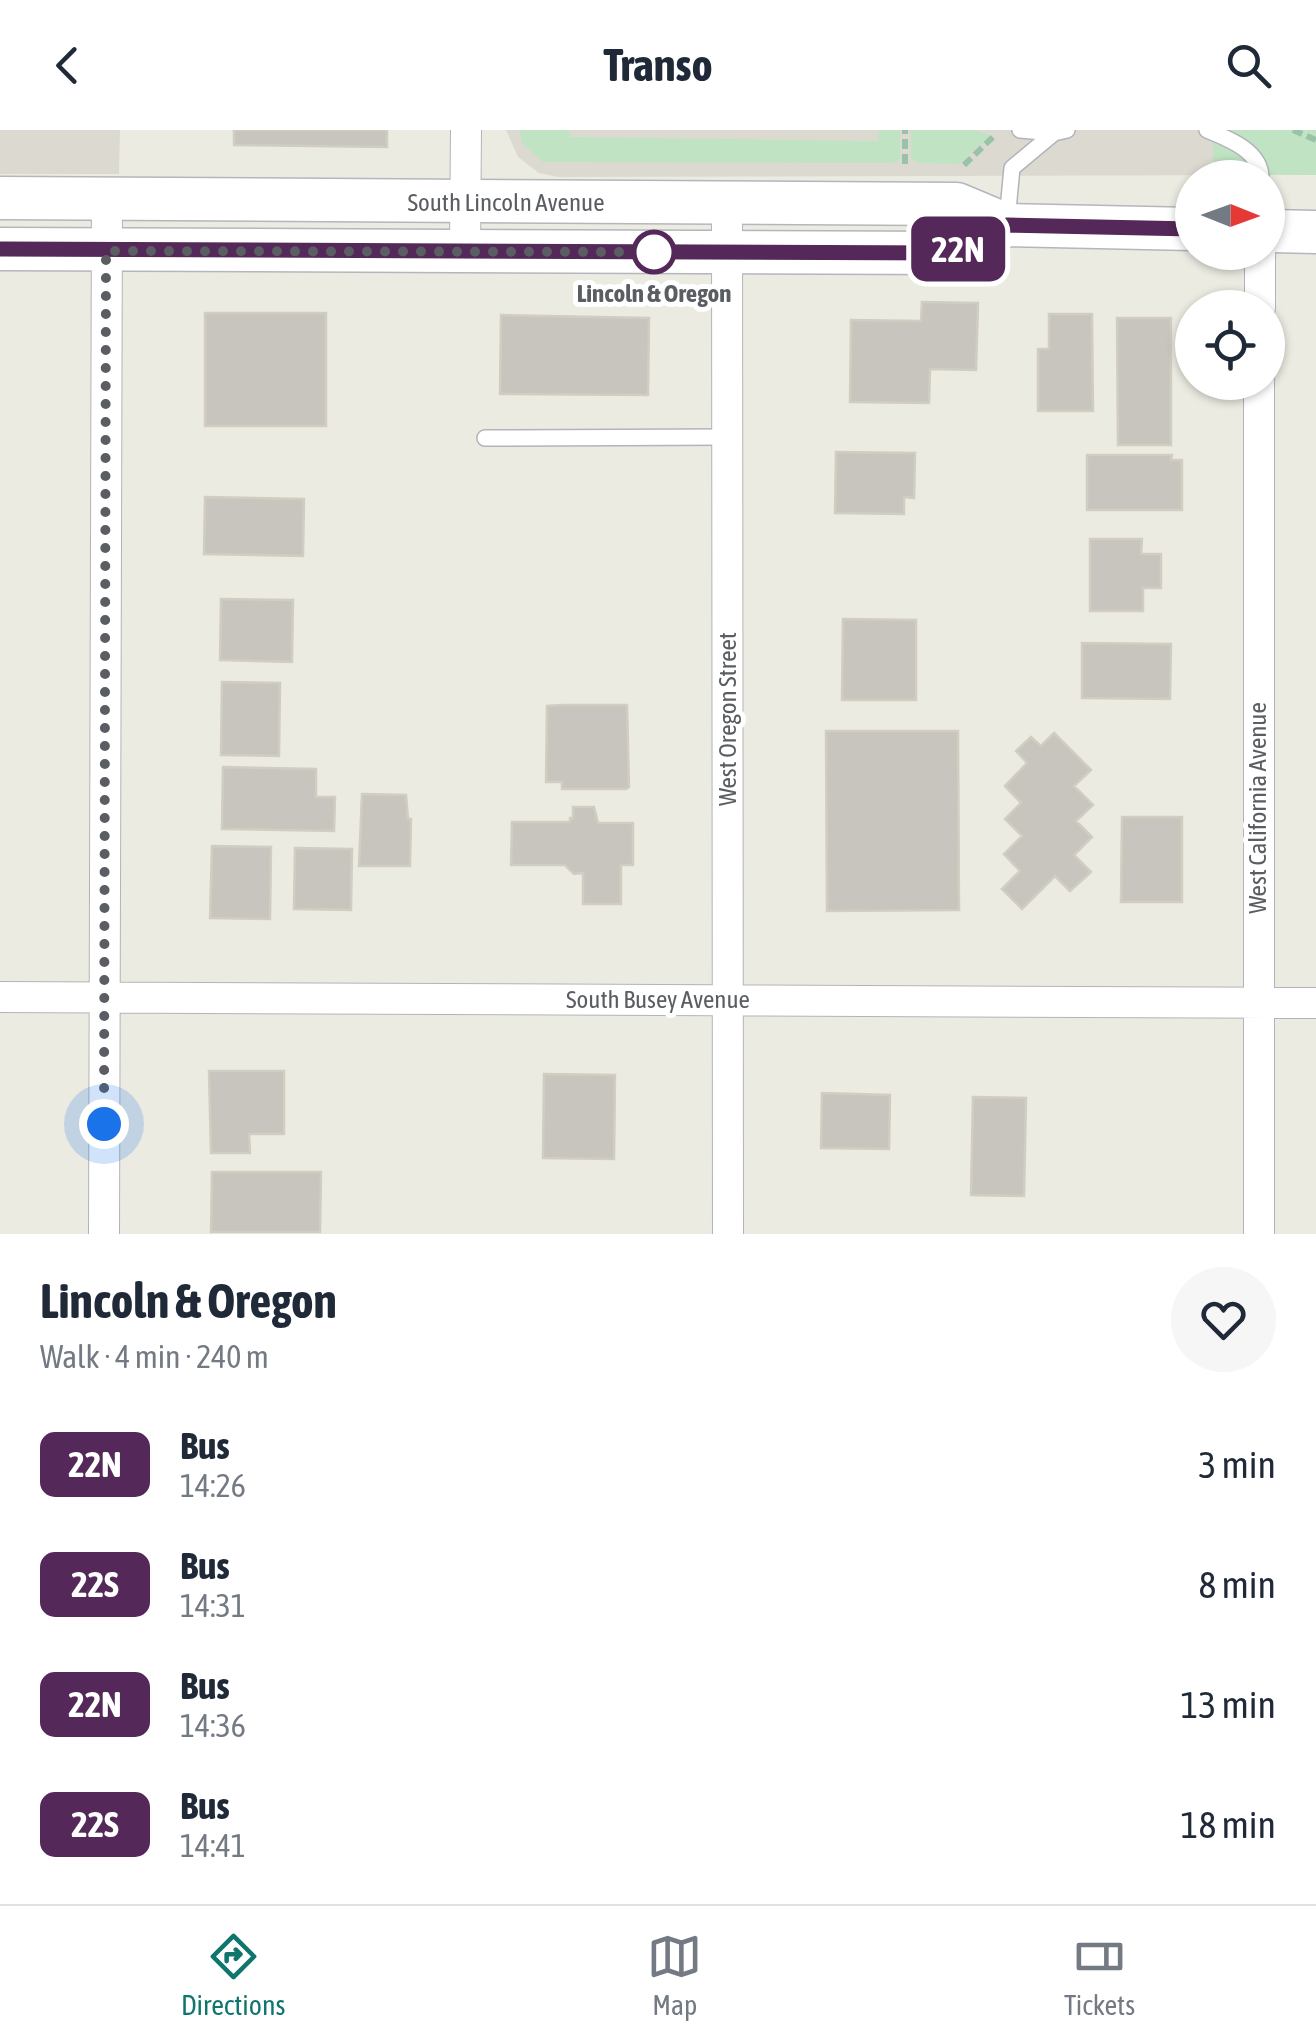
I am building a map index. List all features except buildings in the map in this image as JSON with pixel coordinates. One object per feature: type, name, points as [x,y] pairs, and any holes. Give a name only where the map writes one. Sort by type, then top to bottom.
[{"type":"main road","name":"South Lincoln Avenue","points":[[0,198],[957,204],[1007,225],[1175,229]]},
{"type":"main road","name":"South Lincoln Avenue","points":[[0,249],[949,253],[1007,225]]},
{"type":"main road","points":[[1285,231],[1316,232]]},
{"type":"street","points":[[464,250],[466,130]]},
{"type":"street","points":[[104,1234],[107,198]]},
{"type":"street","name":"West Oregon Street","points":[[727,203],[728,1234]]},
{"type":"street","name":"West California Avenue","points":[[1258,1234],[1259,400]]},
{"type":"street","name":"South Busey Avenue","points":[[0,997],[1316,1003]]},
{"type":"lane","points":[[1020,130],[1061,132]]},
{"type":"lane","points":[[1208,130],[1235,142],[1257,160]]},
{"type":"lane","points":[[1007,225],[1012,168],[1061,132]]},
{"type":"lane","points":[[485,438],[728,436]]},
{"type":"path","points":[[905,130],[905,168]]},
{"type":"path","points":[[960,169],[1000,130]]},
{"type":"path","points":[[1292,130],[1316,140]]},
{"type":"shaded area","points":[[0,130],[120,130],[119,174],[0,174]]},
{"type":"shaded area","points":[[506,130],[1316,130],[1316,175],[1285,175],[1285,160],[1175,160],[1175,175],[558,177],[539,173],[518,157]]},
{"type":"green space","points":[[520,130],[569,130],[570,137],[878,141],[879,130],[900,130],[900,160],[543,162],[522,143]]},
{"type":"green space","points":[[911,130],[974,130],[990,135],[959,164],[918,163],[911,158]]},
{"type":"green space","points":[[1213,130],[1316,130],[1316,175],[1285,175],[1285,160],[1213,160]]},
{"type":"bus line","name":"22N","points":[[0,249],[949,253],[1007,225],[1175,229]]},
{"type":"place","name":"Lincoln & Oregon","points":[[654,252]]},
{"type":"route","points":[[104,1124],[106,251],[654,252]]}]
